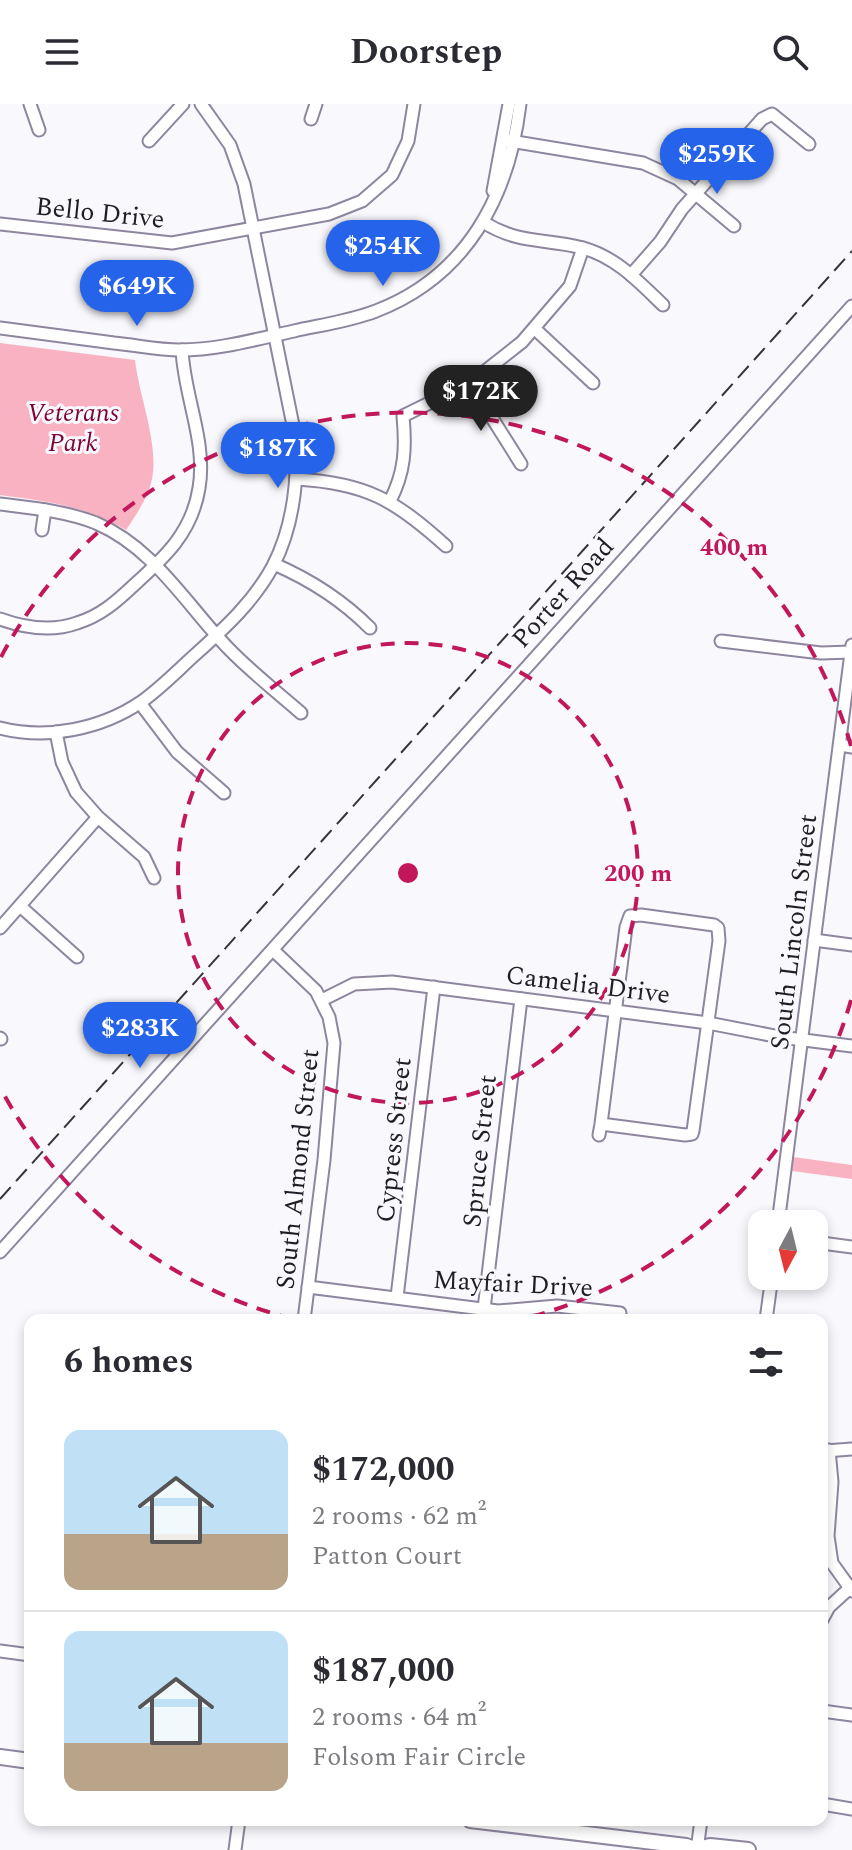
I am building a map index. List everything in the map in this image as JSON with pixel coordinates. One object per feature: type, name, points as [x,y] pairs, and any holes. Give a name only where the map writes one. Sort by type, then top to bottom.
[{"type":"main road","points":[[0,1757],[24,1760]]},
{"type":"main road","points":[[515,1826],[697,1850],[710,1846],[748,1850]]},
{"type":"street","points":[[30,104],[39,130]]},
{"type":"street","points":[[149,141],[183,104]]},
{"type":"street","points":[[0,728],[29,733],[82,728],[140,703],[247,605],[274,564],[289,522],[297,479],[296,440],[253,230],[235,157],[223,133],[201,104]]},
{"type":"street","points":[[311,119],[316,104]]},
{"type":"street","name":"Bello Drive","points":[[0,224],[155,243],[188,242],[329,214],[362,201],[392,175],[405,152],[414,104]]},
{"type":"street","points":[[509,104],[510,141]]},
{"type":"street","points":[[0,328],[182,350],[275,335],[359,316],[404,298],[453,260],[483,222],[499,195],[520,104]]},
{"type":"street","points":[[631,275],[660,242],[682,209],[762,119],[772,114],[809,144]]},
{"type":"street","points":[[510,141],[643,163],[678,179],[734,226]]},
{"type":"street","points":[[483,222],[520,239],[599,253],[631,275],[663,305]]},
{"type":"street","points":[[390,501],[405,458],[403,416],[470,383],[501,361],[535,329],[570,286],[583,248]]},
{"type":"street","name":"Porter Road","points":[[0,1252],[852,306]]},
{"type":"street","points":[[535,329],[593,383]]},
{"type":"street","points":[[0,619],[34,627],[55,628],[77,624],[117,602],[157,566],[185,531],[200,487],[200,455],[182,350]]},
{"type":"street","points":[[470,383],[521,464]]},
{"type":"street","points":[[297,479],[346,484],[390,501],[446,546]]},
{"type":"street","points":[[0,504],[66,513],[97,524],[122,538],[157,566],[238,658],[301,713]]},
{"type":"street","points":[[42,530],[45,510]]},
{"type":"street","points":[[274,564],[327,591],[370,628]]},
{"type":"street","points":[[721,641],[821,653],[851,652]]},
{"type":"street","name":"South Lincoln Street","points":[[780,1210],[814,940],[846,746],[852,645]]},
{"type":"street","points":[[140,703],[177,752],[224,793]]},
{"type":"street","points":[[56,732],[62,762],[76,792],[98,817],[144,857],[154,878]]},
{"type":"street","points":[[0,928],[98,817]]},
{"type":"street","points":[[20,906],[77,957]]},
{"type":"street","points":[[630,916],[707,923],[718,928],[720,934],[692,1134],[600,1129],[615,1011],[630,916]]},
{"type":"street","points":[[814,940],[852,945]]},
{"type":"street","name":"South Almond Street","points":[[273,950],[300,973],[322,1000],[332,1028],[335,1056],[305,1314]]},
{"type":"street","name":"Camelia Drive","points":[[322,1000],[341,988],[366,982],[434,987],[708,1023],[852,1046]]},
{"type":"street","name":"Cypress Street","points":[[397,1297],[434,987]]},
{"type":"street","name":"Spruce Street","points":[[484,1309],[521,999]]},
{"type":"street","points":[[828,1244],[852,1247]]},
{"type":"street","name":"Mayfair Drive","points":[[308,1287],[484,1309],[511,1311],[557,1306],[620,1313]]},
{"type":"street","points":[[767,1314],[770,1290]]},
{"type":"street","points":[[828,1451],[852,1449]]},
{"type":"street","points":[[828,1461],[832,1482],[828,1536],[832,1563],[851,1588],[828,1609]]},
{"type":"street","points":[[0,1651],[24,1654]]},
{"type":"street","points":[[828,1712],[852,1715]]},
{"type":"street","points":[[828,1805],[852,1809]]},
{"type":"street","points":[[235,1850],[238,1826]]},
{"type":"street","points":[[697,1850],[700,1826]]},
{"type":"green space","name":"Veterans Park","points":[[0,343],[135,360],[151,435],[153,465],[148,493],[126,530],[80,510],[0,495]]},
{"type":"green space","points":[[793,1157],[852,1165],[852,1179],[792,1171]]},
{"type":"railway","points":[[0,1199],[852,251]]}]
